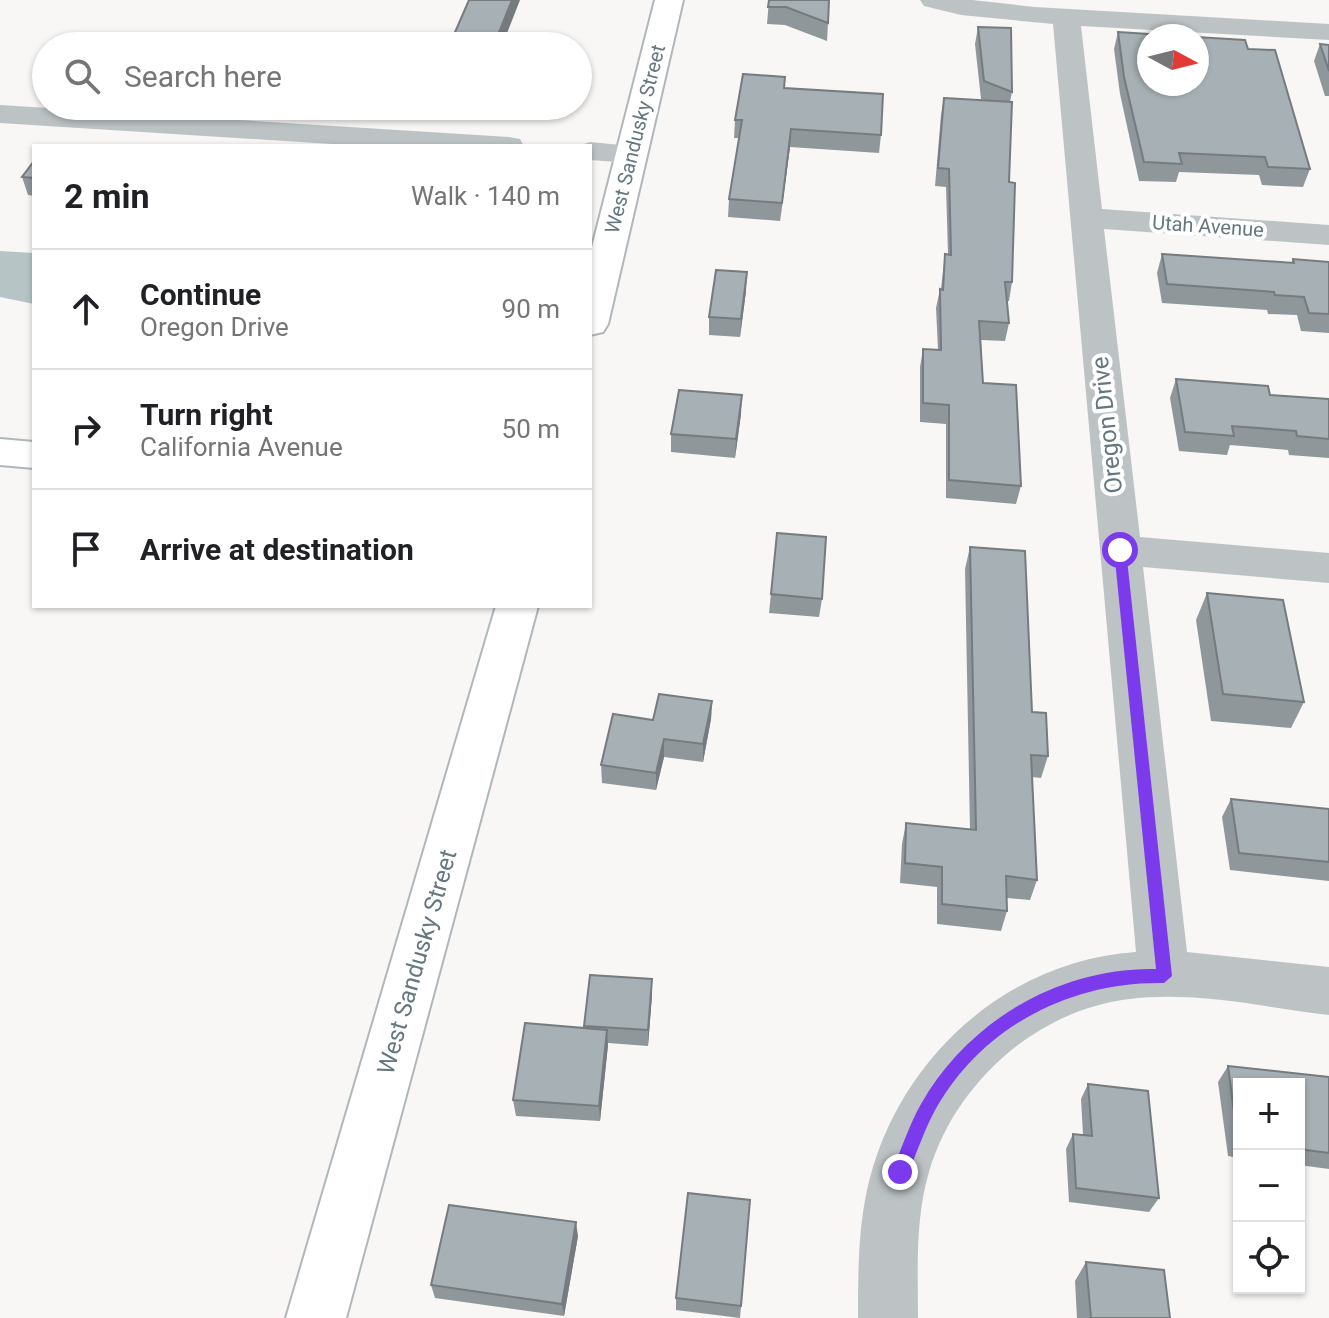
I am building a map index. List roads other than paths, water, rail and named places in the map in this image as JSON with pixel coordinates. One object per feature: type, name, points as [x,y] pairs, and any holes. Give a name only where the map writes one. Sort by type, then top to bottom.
[{"type":"street","name":"West Sandusky Street","points":[[592,316],[669,0]]},
{"type":"street","points":[[934,0],[961,7],[1066,17],[1329,32]]},
{"type":"street","name":"Oregon Drive","points":[[1066,17],[1164,976]]},
{"type":"street","points":[[0,114],[32,116]]},
{"type":"street","points":[[95,120],[477,144]]},
{"type":"street","points":[[592,151],[631,154]]},
{"type":"street","name":"Utah Avenue","points":[[1086,218],[1329,235]]},
{"type":"street","points":[[0,452],[32,455]]},
{"type":"street","points":[[1120,550],[1329,568]]},
{"type":"street","name":"West Sandusky Street","points":[[316,1318],[516,608]]},
{"type":"street","points":[[888,1318],[887,1244],[900,1172],[926,1109],[964,1057],[1011,1016],[1068,989],[1131,975],[1199,976],[1329,991]]}]
